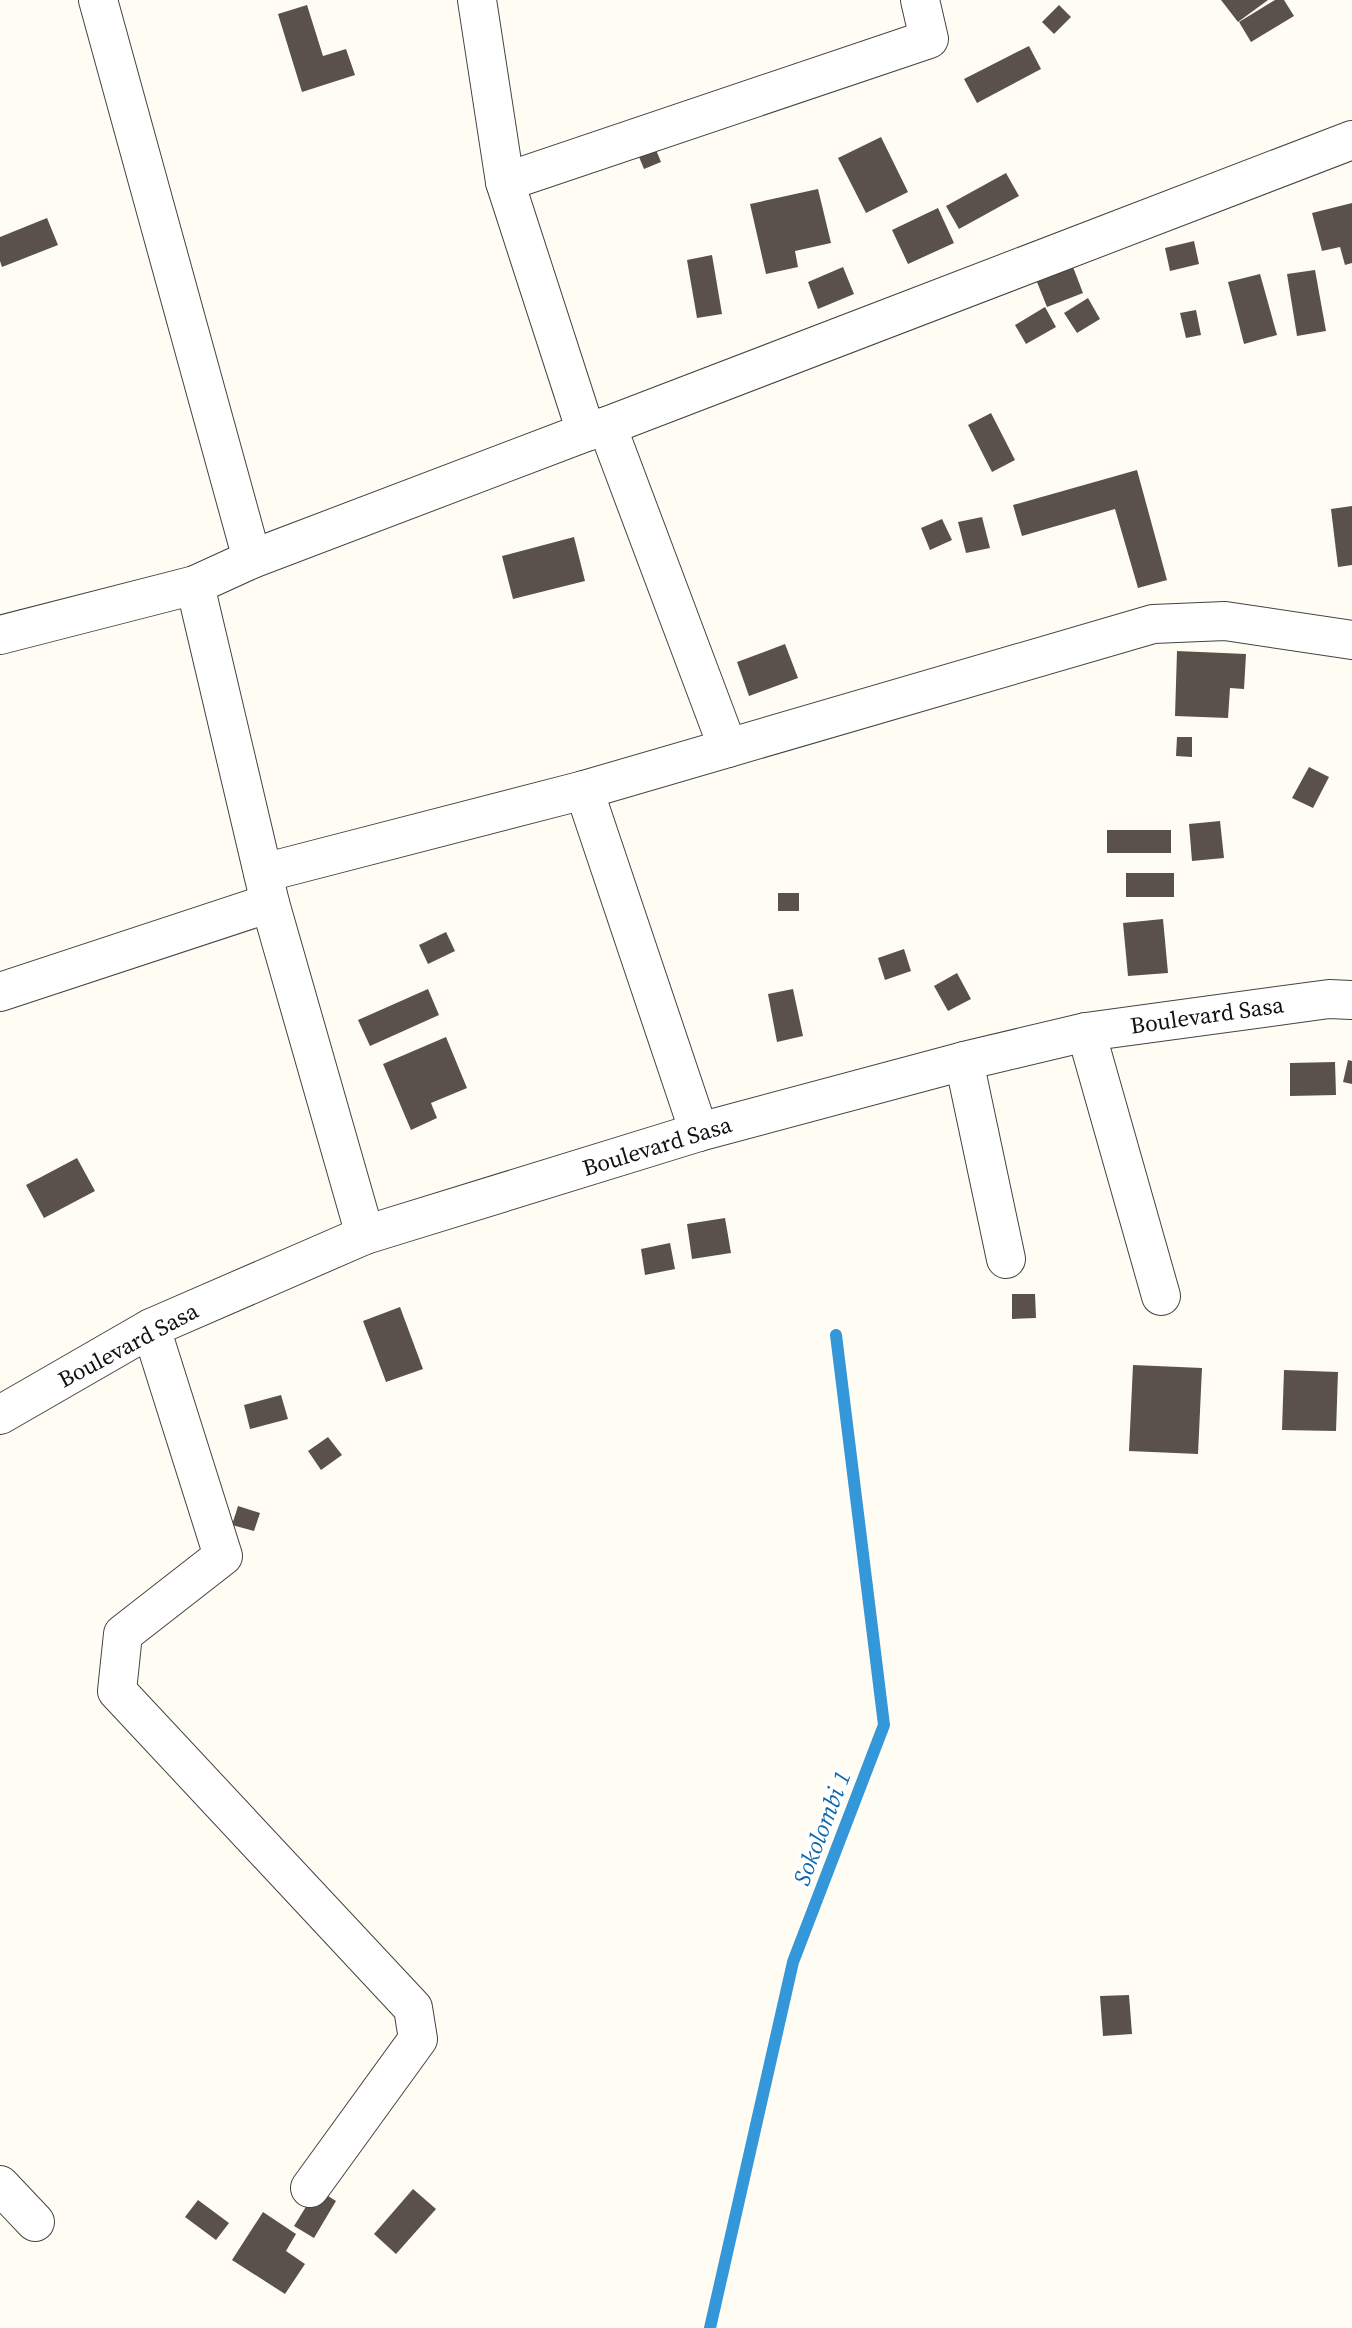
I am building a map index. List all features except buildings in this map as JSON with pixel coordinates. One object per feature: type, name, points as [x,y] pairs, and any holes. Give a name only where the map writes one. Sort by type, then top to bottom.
[{"type":"street","points":[[98,0],[252,558]]},
{"type":"street","points":[[477,0],[505,182],[596,429],[728,748]]},
{"type":"street","points":[[505,182],[929,39],[920,0]]},
{"type":"street","points":[[0,635],[195,585],[252,558],[1352,140]]},
{"type":"street","points":[[195,585],[267,888],[365,1235]]},
{"type":"street","points":[[0,992],[267,888],[584,790],[1153,624],[1225,621],[1352,640]]},
{"type":"street","points":[[584,790],[699,1132]]},
{"type":"street","name":"Boulevard Sasa","points":[[0,1415],[151,1328],[365,1235],[699,1132],[964,1061],[1086,1032],[1329,999],[1352,1000]]},
{"type":"street","points":[[1086,1032],[1161,1296]]},
{"type":"street","points":[[964,1061],[1006,1259]]},
{"type":"street","points":[[151,1328],[223,1556],[123,1634],[117,1691],[413,2008],[418,2039],[310,2188]]},
{"type":"street","points":[[0,2185],[35,2221]]},
{"type":"waterway","name":"Sokolombi 1","points":[[710,2328],[793,1962],[884,1725],[836,1335]]}]
